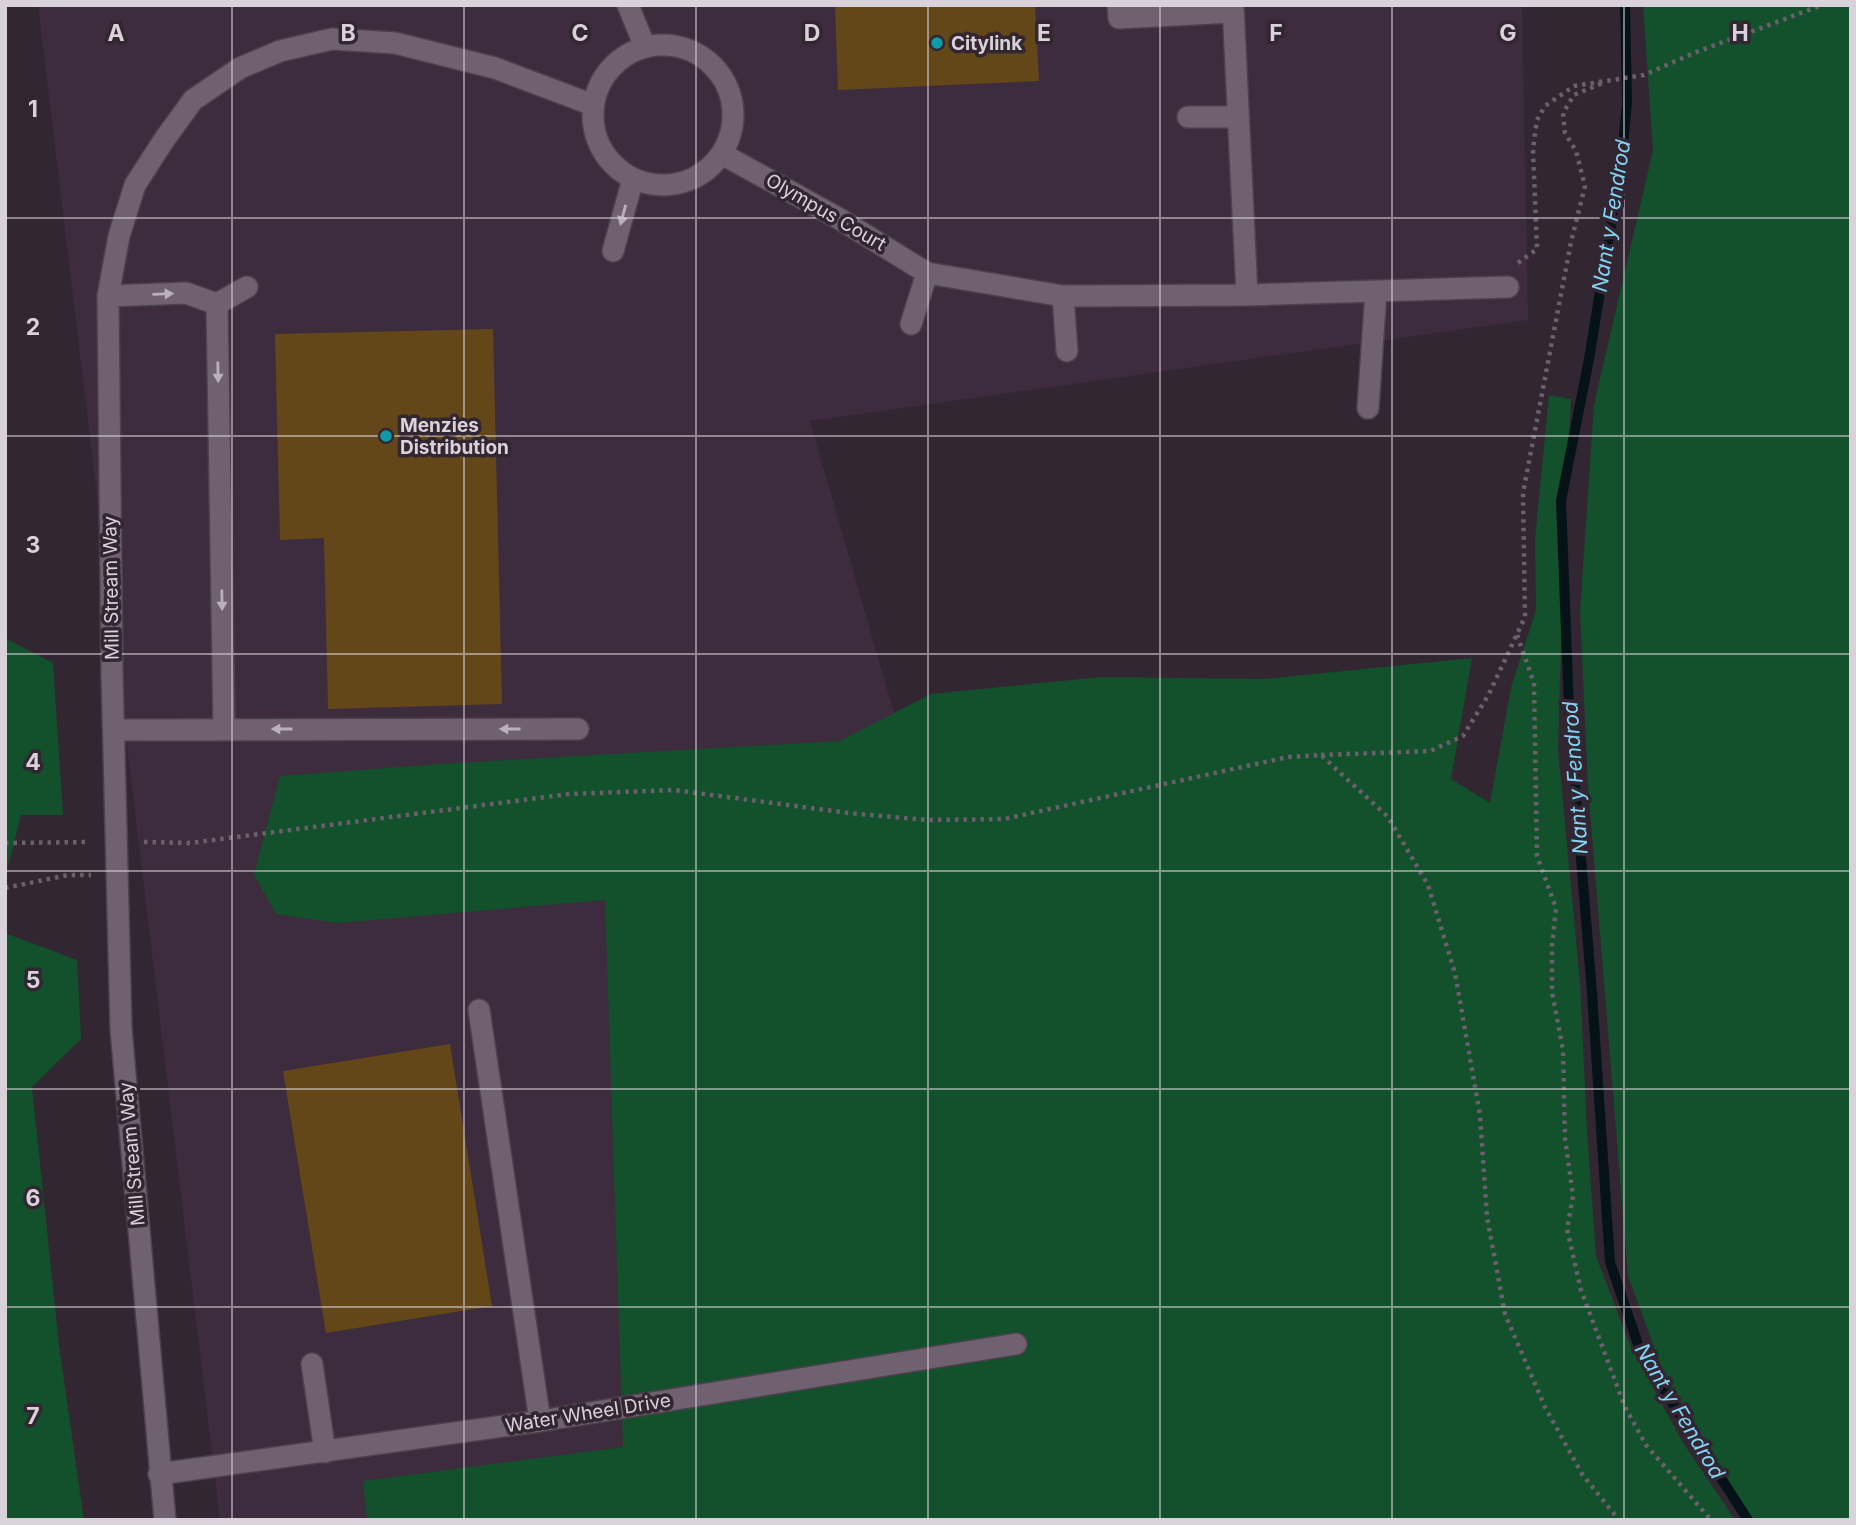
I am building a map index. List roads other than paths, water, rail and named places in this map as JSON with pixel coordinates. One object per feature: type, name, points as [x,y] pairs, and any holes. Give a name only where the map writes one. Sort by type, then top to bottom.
[{"type":"street","points":[[628,5],[645,47]]},
{"type":"street","points":[[1118,5],[1119,18],[1233,8],[1247,295]]},
{"type":"street","name":"Mill Stream Way","points":[[165,1520],[121,1029],[115,842],[108,296],[119,236],[135,185],[193,100],[240,68],[280,51],[332,39],[395,43],[495,68],[593,105]]},
{"type":"street","points":[[659,45],[688,50],[709,62],[720,74],[733,105],[732,130],[722,154],[705,172],[682,183],[658,186],[633,179],[612,165],[600,147],[592,124],[593,105],[601,81],[622,57],[645,47],[659,45]]},
{"type":"street","points":[[1188,117],[1238,117]]},
{"type":"street","name":"Olympus Court","points":[[722,154],[838,218],[928,273],[1063,296],[1247,295],[1507,287]]},
{"type":"street","points":[[613,251],[633,179]]},
{"type":"street","points":[[911,324],[928,273]]},
{"type":"street","points":[[108,296],[186,293],[217,304],[247,287]]},
{"type":"street","points":[[1368,408],[1376,291]]},
{"type":"street","points":[[1063,296],[1067,351]]},
{"type":"street","points":[[217,304],[224,730]]},
{"type":"street","points":[[114,730],[578,729]]},
{"type":"street","points":[[479,1010],[540,1421]]},
{"type":"street","name":"Water Wheel Drive","points":[[159,1475],[540,1421],[1016,1344]]},
{"type":"street","points":[[312,1364],[325,1451]]},
{"type":"waterway","name":"Nant y Fendrod","points":[[1625,5],[1627,103],[1622,157],[1589,359],[1561,501],[1569,709],[1610,1262],[1642,1356],[1748,1520]]},
{"type":"place","name":"Citylink","points":[[937,43]]},
{"type":"place","name":"Menzies Distribution","points":[[386,436]]}]
